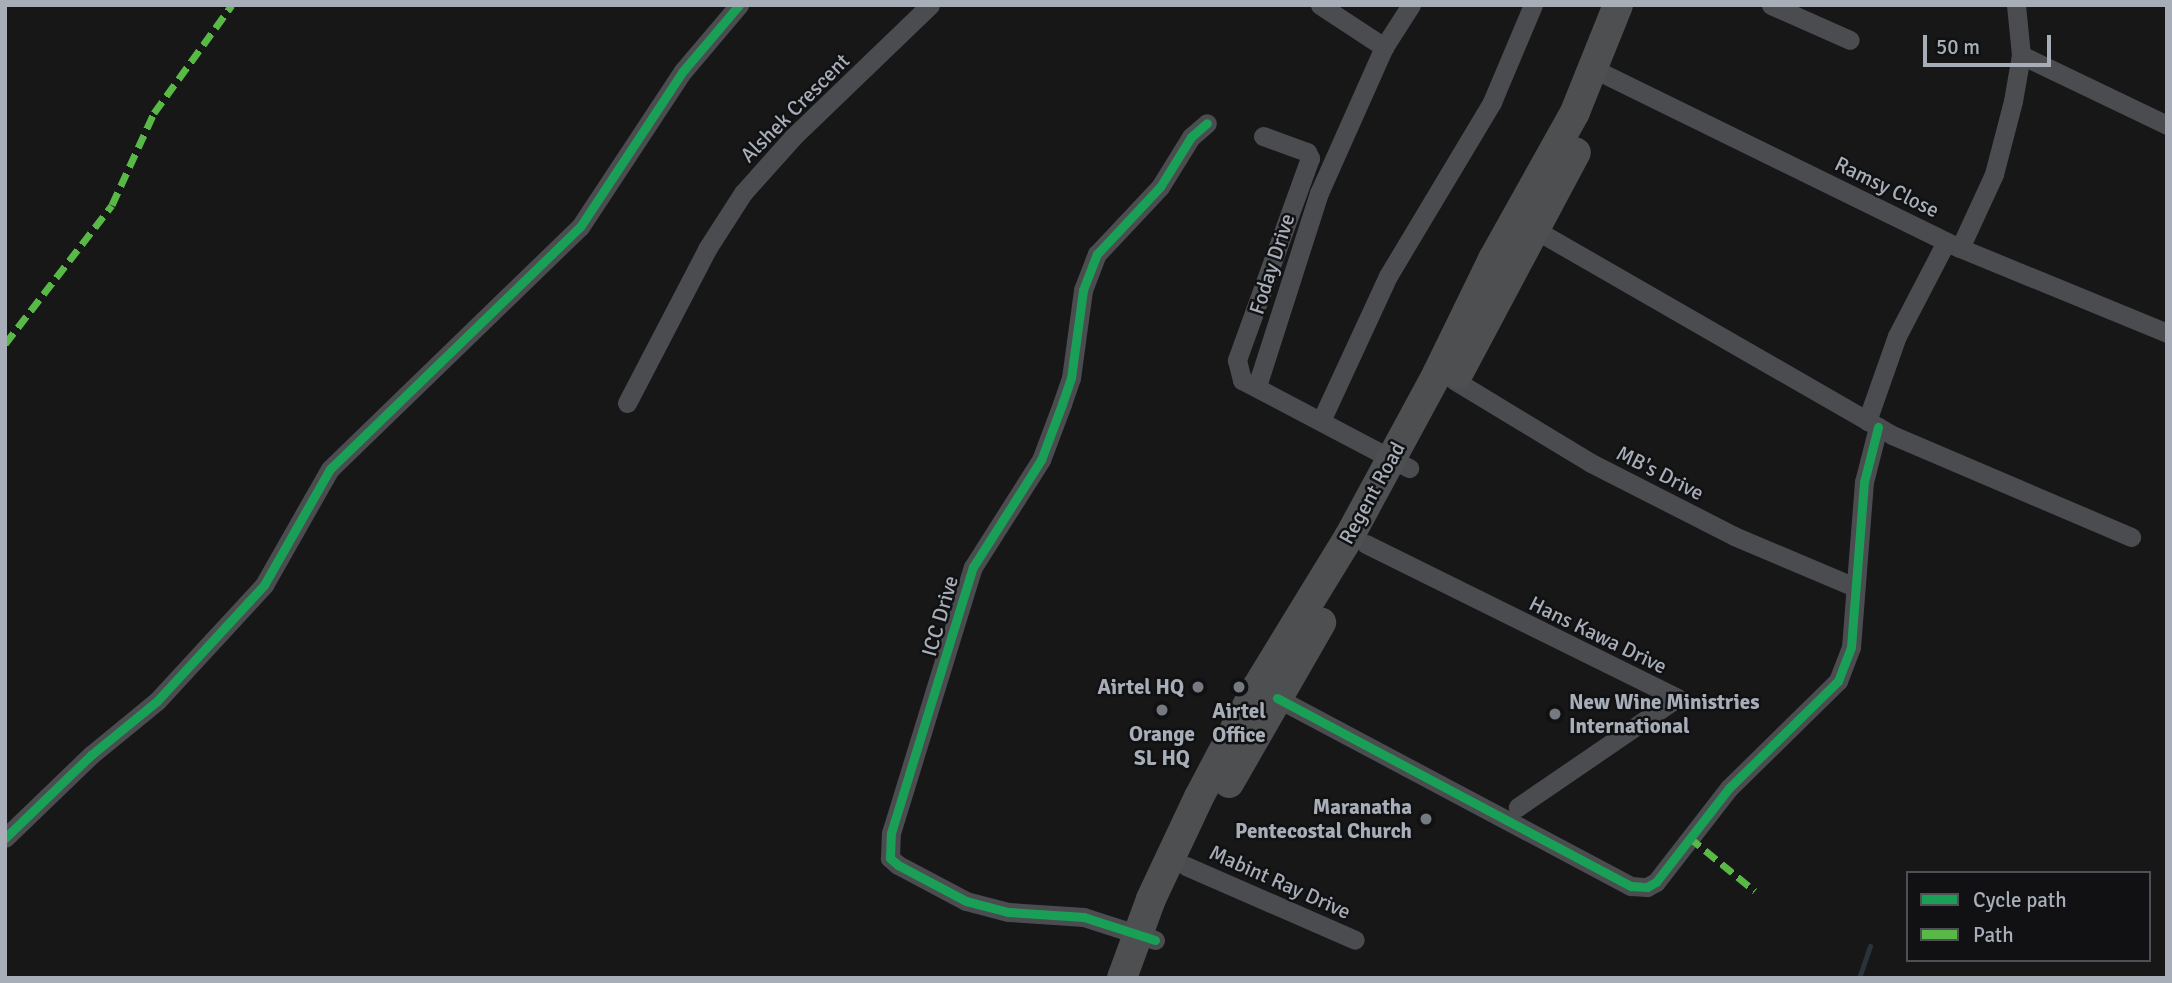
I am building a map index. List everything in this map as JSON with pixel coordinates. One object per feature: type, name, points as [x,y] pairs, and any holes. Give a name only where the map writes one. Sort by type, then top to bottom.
[{"type":"main road","name":"Regent Road","points":[[1603,73],[1618,5]]},
{"type":"main road","name":"Regent Road","points":[[1142,978],[1146,937],[1217,784],[1400,463],[1638,5]]},
{"type":"main road","name":"Regent Road","points":[[1122,978],[1186,866],[1217,784],[1277,698],[1366,544],[1400,463],[1454,380],[1526,224]]},
{"type":"street","points":[[5,838],[91,755],[157,701],[264,585],[330,469],[580,227],[705,42],[738,5]]},
{"type":"street","name":"Alshek Crescent","points":[[627,403],[707,249],[743,193],[793,137],[930,5]]},
{"type":"street","points":[[1320,5],[1384,47]]},
{"type":"street","name":"Foday Drive","points":[[1257,386],[1319,193],[1384,47],[1411,5]]},
{"type":"street","points":[[1321,421],[1388,276],[1492,102],[1533,5]]},
{"type":"street","points":[[1771,5],[1850,40]]},
{"type":"street","points":[[1277,698],[1631,886],[1647,887],[1656,882],[1729,788],[1834,688],[1851,647],[1864,482],[1872,424],[1897,336],[1994,174],[2021,55],[2016,5]]},
{"type":"street","points":[[2021,55],[2167,125]]},
{"type":"street","name":"Ramsy Close","points":[[1603,73],[1953,245],[2167,333]]},
{"type":"street","name":"ICC Drive","points":[[1146,937],[1084,917],[1008,912],[966,901],[898,865],[890,858],[891,833],[973,568],[1041,460],[1062,404],[1071,378],[1083,290],[1097,254],[1160,187],[1191,137],[1207,123]]},
{"type":"street","points":[[1264,136],[1307,152],[1310,158],[1237,360],[1242,380],[1400,463]]},
{"type":"street","points":[[1526,224],[1872,424],[2131,537]]},
{"type":"street","name":"MB's Drive","points":[[1454,380],[1591,463],[1734,536],[1855,587]]},
{"type":"street","name":"Hans Kawa Drive","points":[[1366,544],[1677,698],[1518,807]]},
{"type":"street","name":"Mabint Ray Drive","points":[[1186,866],[1355,940]]},
{"type":"waterway","points":[[1859,978],[1870,946]]},
{"type":"marked path","points":[[5,344],[112,205],[154,113],[232,5]]},
{"type":"marked path","points":[[1689,837],[1755,891]]},
{"type":"cycle path","points":[[5,838],[91,755],[157,701],[264,585],[330,469],[580,227],[683,71],[739,5]]},
{"type":"cycle path","points":[[1155,940],[1084,917],[1008,912],[966,901],[898,865],[890,858],[891,833],[973,567],[1041,460],[1062,404],[1071,378],[1083,290],[1097,254],[1160,187],[1191,137],[1207,123]]},
{"type":"cycle path","points":[[1277,698],[1631,886],[1647,887],[1656,882],[1729,788],[1838,681],[1851,647],[1864,482],[1878,427]]},
{"type":"place","name":"Airtel HQ","points":[[1198,687]]},
{"type":"place","name":"Airtel Office","points":[[1239,687]]},
{"type":"place","name":"Orange SL HQ","points":[[1162,710]]},
{"type":"place","name":"New Wine Ministries International","points":[[1555,714]]},
{"type":"place","name":"Maranatha Pentecostal Church","points":[[1426,819]]}]
